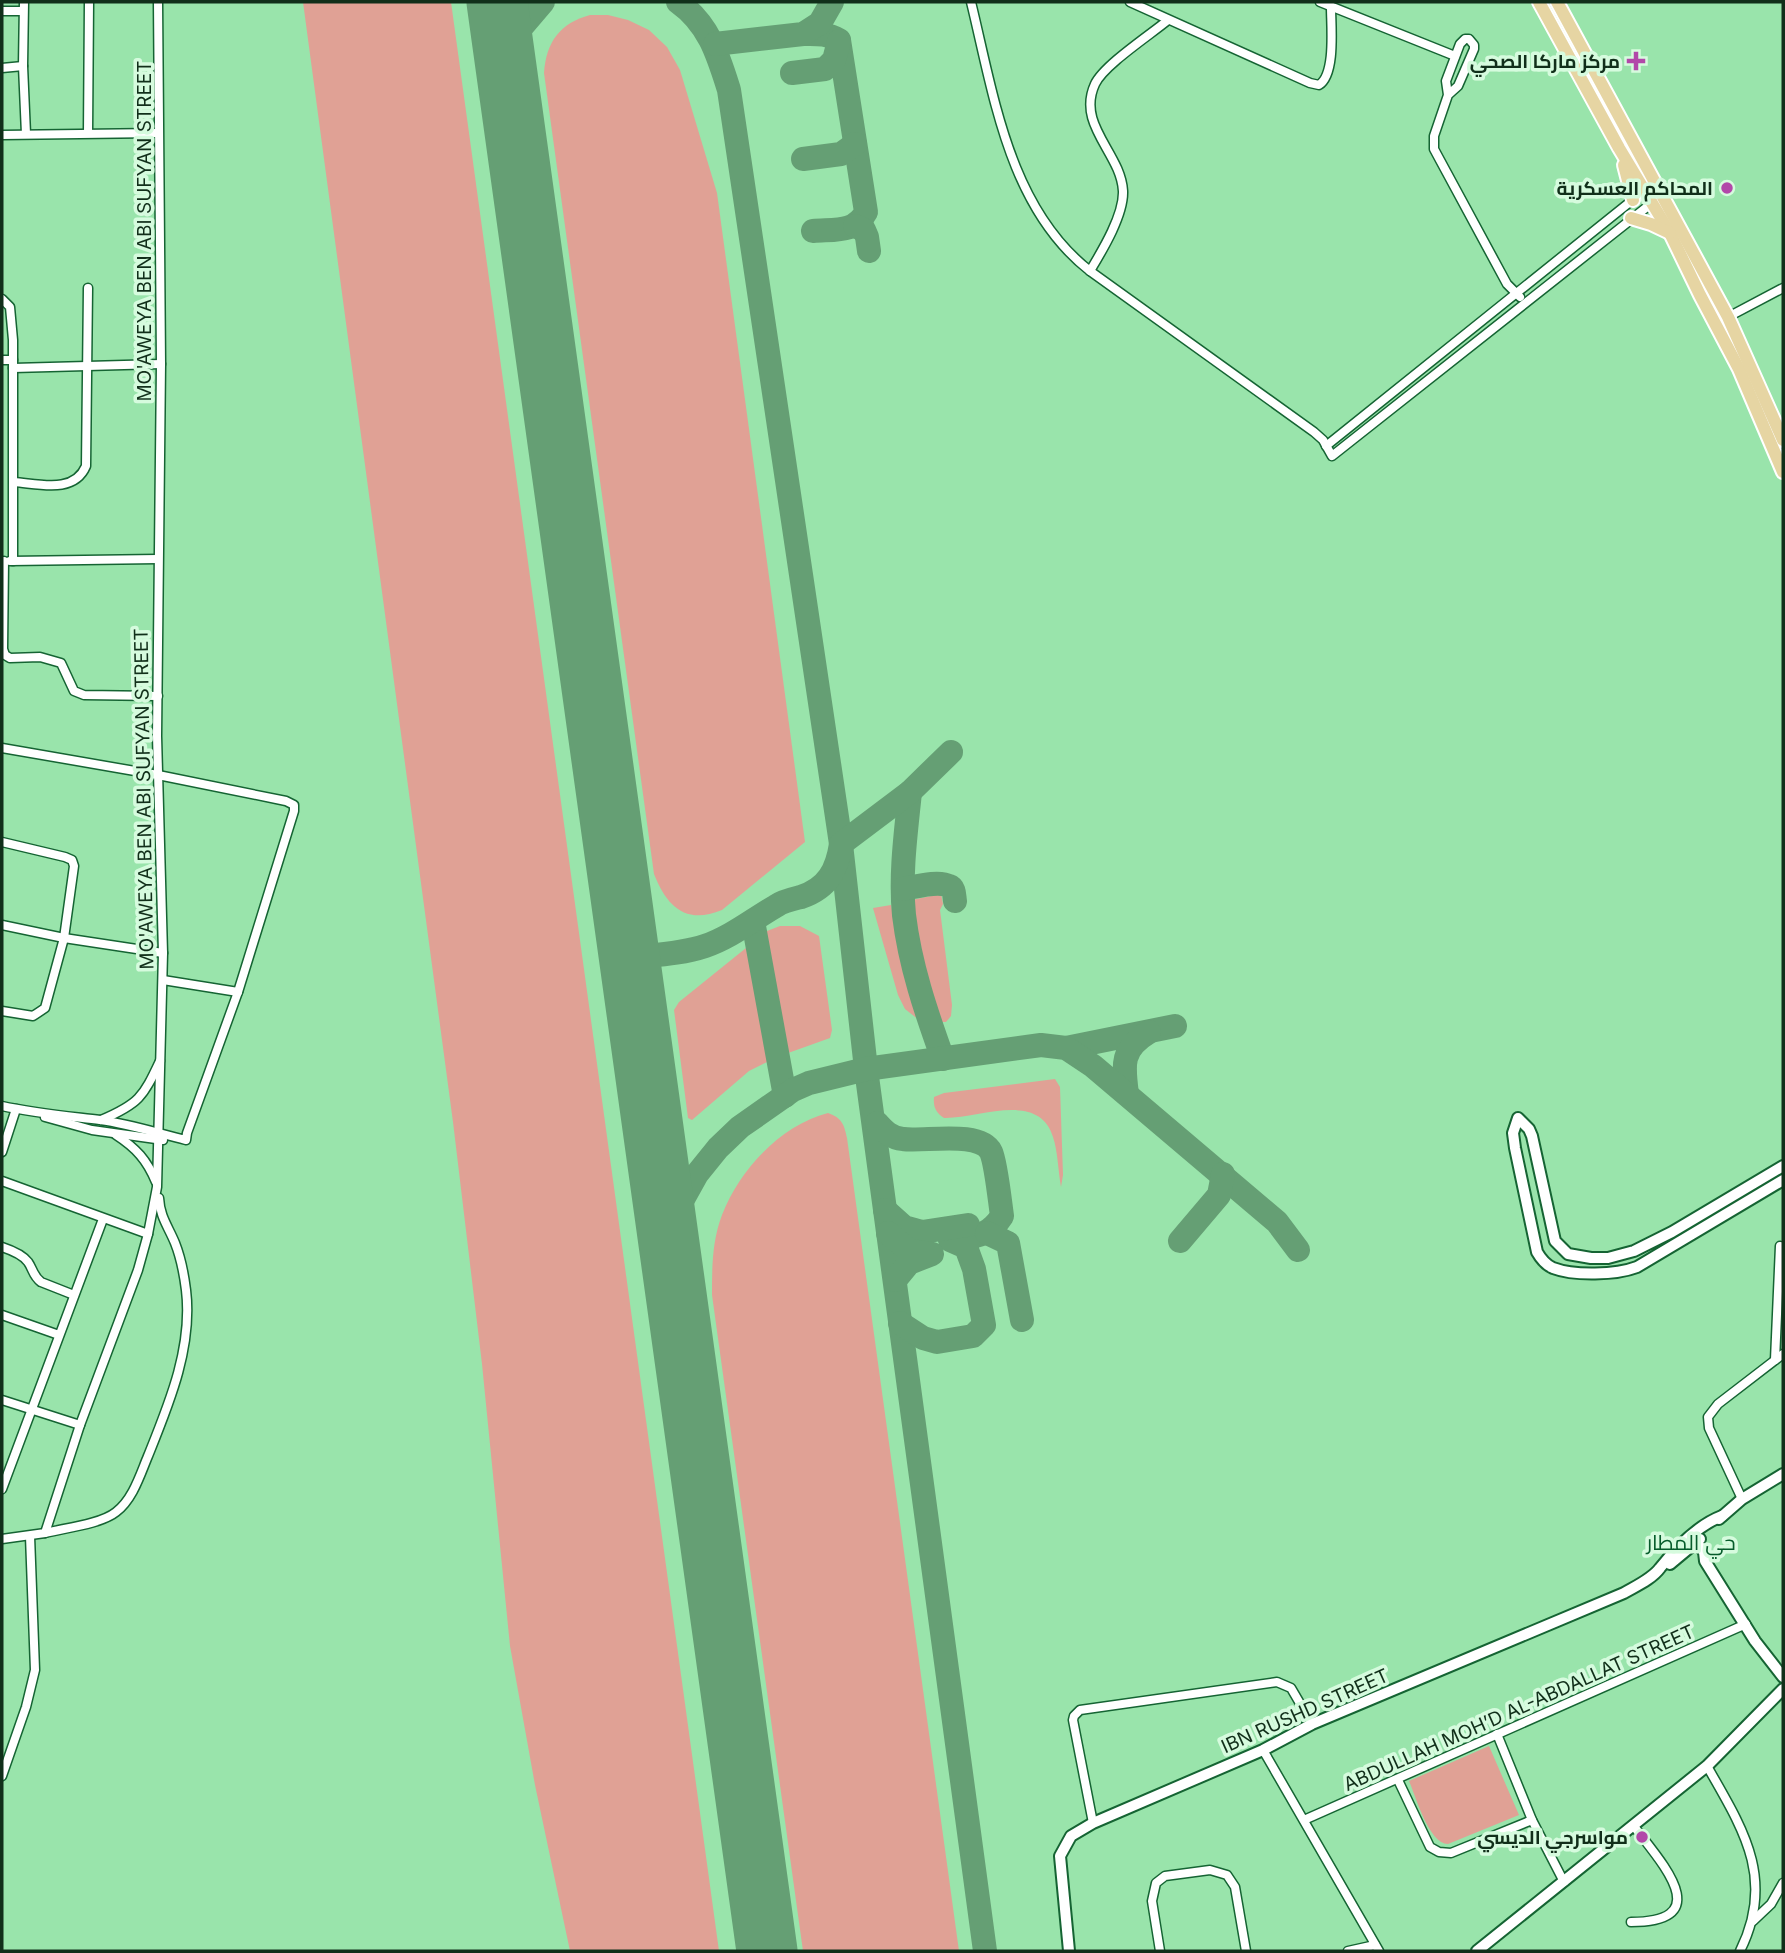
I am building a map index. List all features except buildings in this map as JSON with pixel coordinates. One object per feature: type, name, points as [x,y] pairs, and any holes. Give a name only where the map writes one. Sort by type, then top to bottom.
[{"type":"main road","points":[[1539,2],[1619,148],[1649,187]]},
{"type":"main road","points":[[1557,2],[1649,187],[1728,317],[1783,440]]},
{"type":"main road","points":[[1619,148],[1633,200]]},
{"type":"main road","points":[[1657,200],[1700,295],[1739,369],[1783,472]]},
{"type":"main road","points":[[1631,218],[1670,233]]},
{"type":"street","points":[[88,134],[89,2]]},
{"type":"street","name":"MO'AWEYA BEN ABI SUFYAN STREET","points":[[45,1533],[80,1425],[134,1279],[148,1234],[158,1187],[163,980],[158,775],[161,364],[159,2]]},
{"type":"street","points":[[971,2],[1003,132],[1016,167],[1049,228],[1067,251],[1090,271],[1314,432],[1332,456],[1595,246],[1657,200]]},
{"type":"street","points":[[1130,2],[1319,85],[1325,80],[1329,63],[1331,7]]},
{"type":"street","points":[[1320,2],[1455,56]]},
{"type":"street","points":[[2,11],[23,6],[26,134]]},
{"type":"street","points":[[1090,271],[1107,241],[1123,194],[1120,179],[1092,121],[1093,90],[1105,72],[1168,20]]},
{"type":"street","points":[[1448,95],[1445,86],[1455,56],[1462,41],[1469,39],[1473,41],[1474,49],[1458,86],[1448,95],[1434,136],[1436,156],[1507,284],[1510,299],[1517,310]]},
{"type":"street","points":[[2,68],[23,66]]},
{"type":"street","points":[[2,135],[158,133]]},
{"type":"street","points":[[1326,446],[1649,187]]},
{"type":"street","points":[[1588,237],[1595,246]]},
{"type":"street","points":[[1507,284],[1518,293],[1525,304]]},
{"type":"street","points":[[14,482],[69,484],[82,474],[86,466],[88,288]]},
{"type":"street","points":[[1728,317],[1783,288]]},
{"type":"street","points":[[2,299],[10,307],[14,482],[6,561],[2,649],[10,658],[40,657],[61,663],[74,691],[85,695],[158,696]]},
{"type":"street","points":[[2,307],[10,316]]},
{"type":"street","points":[[2,360],[13,364],[87,367],[161,364]]},
{"type":"street","points":[[6,561],[158,559]]},
{"type":"street","points":[[2,748],[158,775],[286,801],[294,805],[238,992],[186,1140],[175,1137],[116,1135],[57,1121],[33,1112]]},
{"type":"street","points":[[2,842],[72,860],[73,877],[64,938],[45,1007],[41,1012],[27,1017],[2,1011]]},
{"type":"street","points":[[2,925],[64,938],[163,953]]},
{"type":"street","points":[[163,980],[238,992]]},
{"type":"street","points":[[101,1120],[120,1112],[141,1098],[162,1058]]},
{"type":"street","points":[[2,1106],[101,1120],[160,1136]]},
{"type":"street","points":[[2,1152],[16,1109]]},
{"type":"street","points":[[1783,1166],[1672,1232],[1625,1255],[1600,1259],[1568,1254],[1555,1241],[1532,1136],[1518,1118],[1513,1140],[1537,1252],[1541,1259],[1554,1268],[1601,1273],[1620,1272],[1637,1267],[1783,1180]]},
{"type":"street","points":[[2,1539],[45,1533],[108,1517],[119,1510],[137,1483],[163,1420],[181,1364],[188,1316],[180,1259],[159,1213],[158,1187],[146,1160],[138,1150],[116,1135]]},
{"type":"street","points":[[2,1181],[148,1234]]},
{"type":"street","points":[[2,1489],[103,1219]]},
{"type":"street","points":[[1672,1232],[1678,1243]]},
{"type":"street","points":[[1637,1267],[1630,1266],[1629,1261],[1640,1254],[1644,1246]]},
{"type":"street","points":[[1775,1360],[1780,1246]]},
{"type":"street","points":[[2,1247],[25,1258],[30,1263],[36,1279],[74,1295]]},
{"type":"street","points":[[1600,1259],[1601,1273]]},
{"type":"street","points":[[2,1314],[59,1335]]},
{"type":"street","points":[[1742,1499],[1709,1428],[1708,1417],[1718,1404],[1783,1354]]},
{"type":"street","points":[[2,1400],[80,1425]]},
{"type":"street","name":"IBN RUSHD STREET","points":[[1069,1951],[1060,1856],[1071,1836],[1093,1823],[1263,1750],[1312,1724],[1624,1593],[1648,1579],[1742,1499],[1783,1474]]},
{"type":"street","points":[[2,1776],[26,1707],[35,1670],[30,1536]]},
{"type":"street","points":[[1691,1542],[1755,1641],[1783,1677]]},
{"type":"street","name":"ABDULLAH MOH’D AL-ABDALLAT STREET","points":[[1304,1820],[1746,1624]]},
{"type":"street","points":[[1093,1823],[1073,1720],[1080,1710],[1277,1682],[1291,1688],[1312,1724]]},
{"type":"street","points":[[1477,1951],[1707,1766],[1783,1689]]},
{"type":"street","points":[[1497,1734],[1532,1820],[1564,1882]]},
{"type":"street","points":[[1263,1750],[1377,1948],[1348,1951]]},
{"type":"street","points":[[1707,1766],[1741,1825],[1752,1856],[1756,1892],[1753,1921],[1740,1951]]},
{"type":"street","points":[[1398,1780],[1426,1840],[1430,1847],[1438,1852],[1451,1853],[1532,1820]]},
{"type":"street","points":[[1630,1922],[1652,1922],[1665,1918],[1674,1909],[1677,1896],[1674,1881],[1633,1825]]},
{"type":"street","points":[[1160,1951],[1152,1901],[1156,1883],[1165,1876],[1216,1870],[1227,1875],[1235,1887],[1246,1951]]},
{"type":"street","points":[[1753,1921],[1771,1904],[1783,1883]]},
{"type":"shaded area","points":[[303,2],[451,2],[719,1951],[570,1951],[535,1785],[510,1646],[482,1364],[453,1122]]},
{"type":"shaded area","points":[[590,15],[608,15],[628,20],[649,30],[667,47],[680,70],[717,193],[805,842],[722,910],[709,914],[688,914],[679,910],[665,896],[654,874],[544,73],[548,52],[557,35],[570,23]]},
{"type":"shaded area","points":[[941,894],[943,904],[940,910],[952,1005],[951,1016],[946,1022],[931,1022],[918,999],[913,983],[905,946],[902,902]]},
{"type":"shaded area","points":[[891,905],[909,990],[919,1020],[905,1009],[898,995],[873,908]]},
{"type":"shaded area","points":[[780,926],[800,926],[819,936],[832,1030],[830,1038],[777,1057],[749,1071],[692,1120],[688,1118],[674,1010],[679,1002],[767,931]]},
{"type":"shaded area","points":[[1055,1079],[1060,1087],[1063,1175],[1061,1187],[1053,1137],[1046,1123],[1035,1114],[1006,1110],[944,1118],[935,1107],[934,1097],[944,1093]]},
{"type":"shaded area","points":[[828,1113],[842,1122],[847,1138],[959,1951],[803,1951],[712,1295],[712,1275],[714,1245],[719,1225],[739,1182],[778,1139],[811,1119]]},
{"type":"shaded area","points":[[1489,1746],[1519,1815],[1448,1844],[1441,1842],[1429,1828],[1409,1781]]},
{"type":"taxiway","points":[[508,76],[520,29],[543,2]]},
{"type":"taxiway","points":[[678,2],[705,30],[729,90],[841,844],[866,1069],[985,1951]]},
{"type":"taxiway","points":[[715,44],[803,34],[820,23],[832,2]]},
{"type":"taxiway","points":[[803,34],[826,35],[839,40],[866,212],[850,227],[813,231]]},
{"type":"taxiway","points":[[792,73],[825,69],[834,60],[839,41]]},
{"type":"taxiway","points":[[803,159],[841,154],[855,144]]},
{"type":"taxiway","points":[[855,226],[864,230],[869,251]]},
{"type":"taxiway","points":[[629,958],[677,953],[705,946],[733,933],[779,904],[818,889],[834,870],[841,844],[910,792],[951,752]]},
{"type":"taxiway","points":[[910,792],[903,869],[904,915],[914,970],[943,1059]]},
{"type":"taxiway","points":[[903,889],[926,884],[944,884],[952,888],[955,901]]},
{"type":"taxiway","points":[[753,921],[785,1096]]},
{"type":"taxiway","points":[[1066,1048],[1175,1026]]},
{"type":"taxiway","points":[[1127,1094],[1126,1058],[1133,1045],[1149,1032]]},
{"type":"taxiway","points":[[667,1228],[697,1174],[718,1148],[740,1127],[793,1090],[809,1083],[866,1069],[1041,1045],[1066,1048],[1093,1066],[1277,1222],[1298,1250]]},
{"type":"taxiway","points":[[877,1123],[888,1134],[899,1138],[964,1139],[985,1145],[993,1157],[1002,1216],[986,1232],[950,1240],[966,1247],[974,1269],[984,1325],[973,1336],[937,1342],[923,1338],[900,1323]]},
{"type":"taxiway","points":[[1180,1241],[1219,1195],[1223,1174]]},
{"type":"taxiway","points":[[885,1210],[904,1227],[922,1232],[968,1225]]},
{"type":"taxiway","points":[[888,1233],[910,1251],[932,1254],[909,1263],[895,1280]]},
{"type":"taxiway","points":[[987,1233],[1008,1243],[1022,1320]]},
{"type":"runway","points":[[497,2],[767,1951]]},
{"type":"place","name":"مركز ماركا الصحي","points":[[1636,61]]},
{"type":"place","name":"المحاكم العسكرية","points":[[1727,188]]},
{"type":"place","name":"مواسرجي الديسي","points":[[1642,1837]]},
{"type":"district","name":"حي المطار","points":[[1691,1542]]}]
